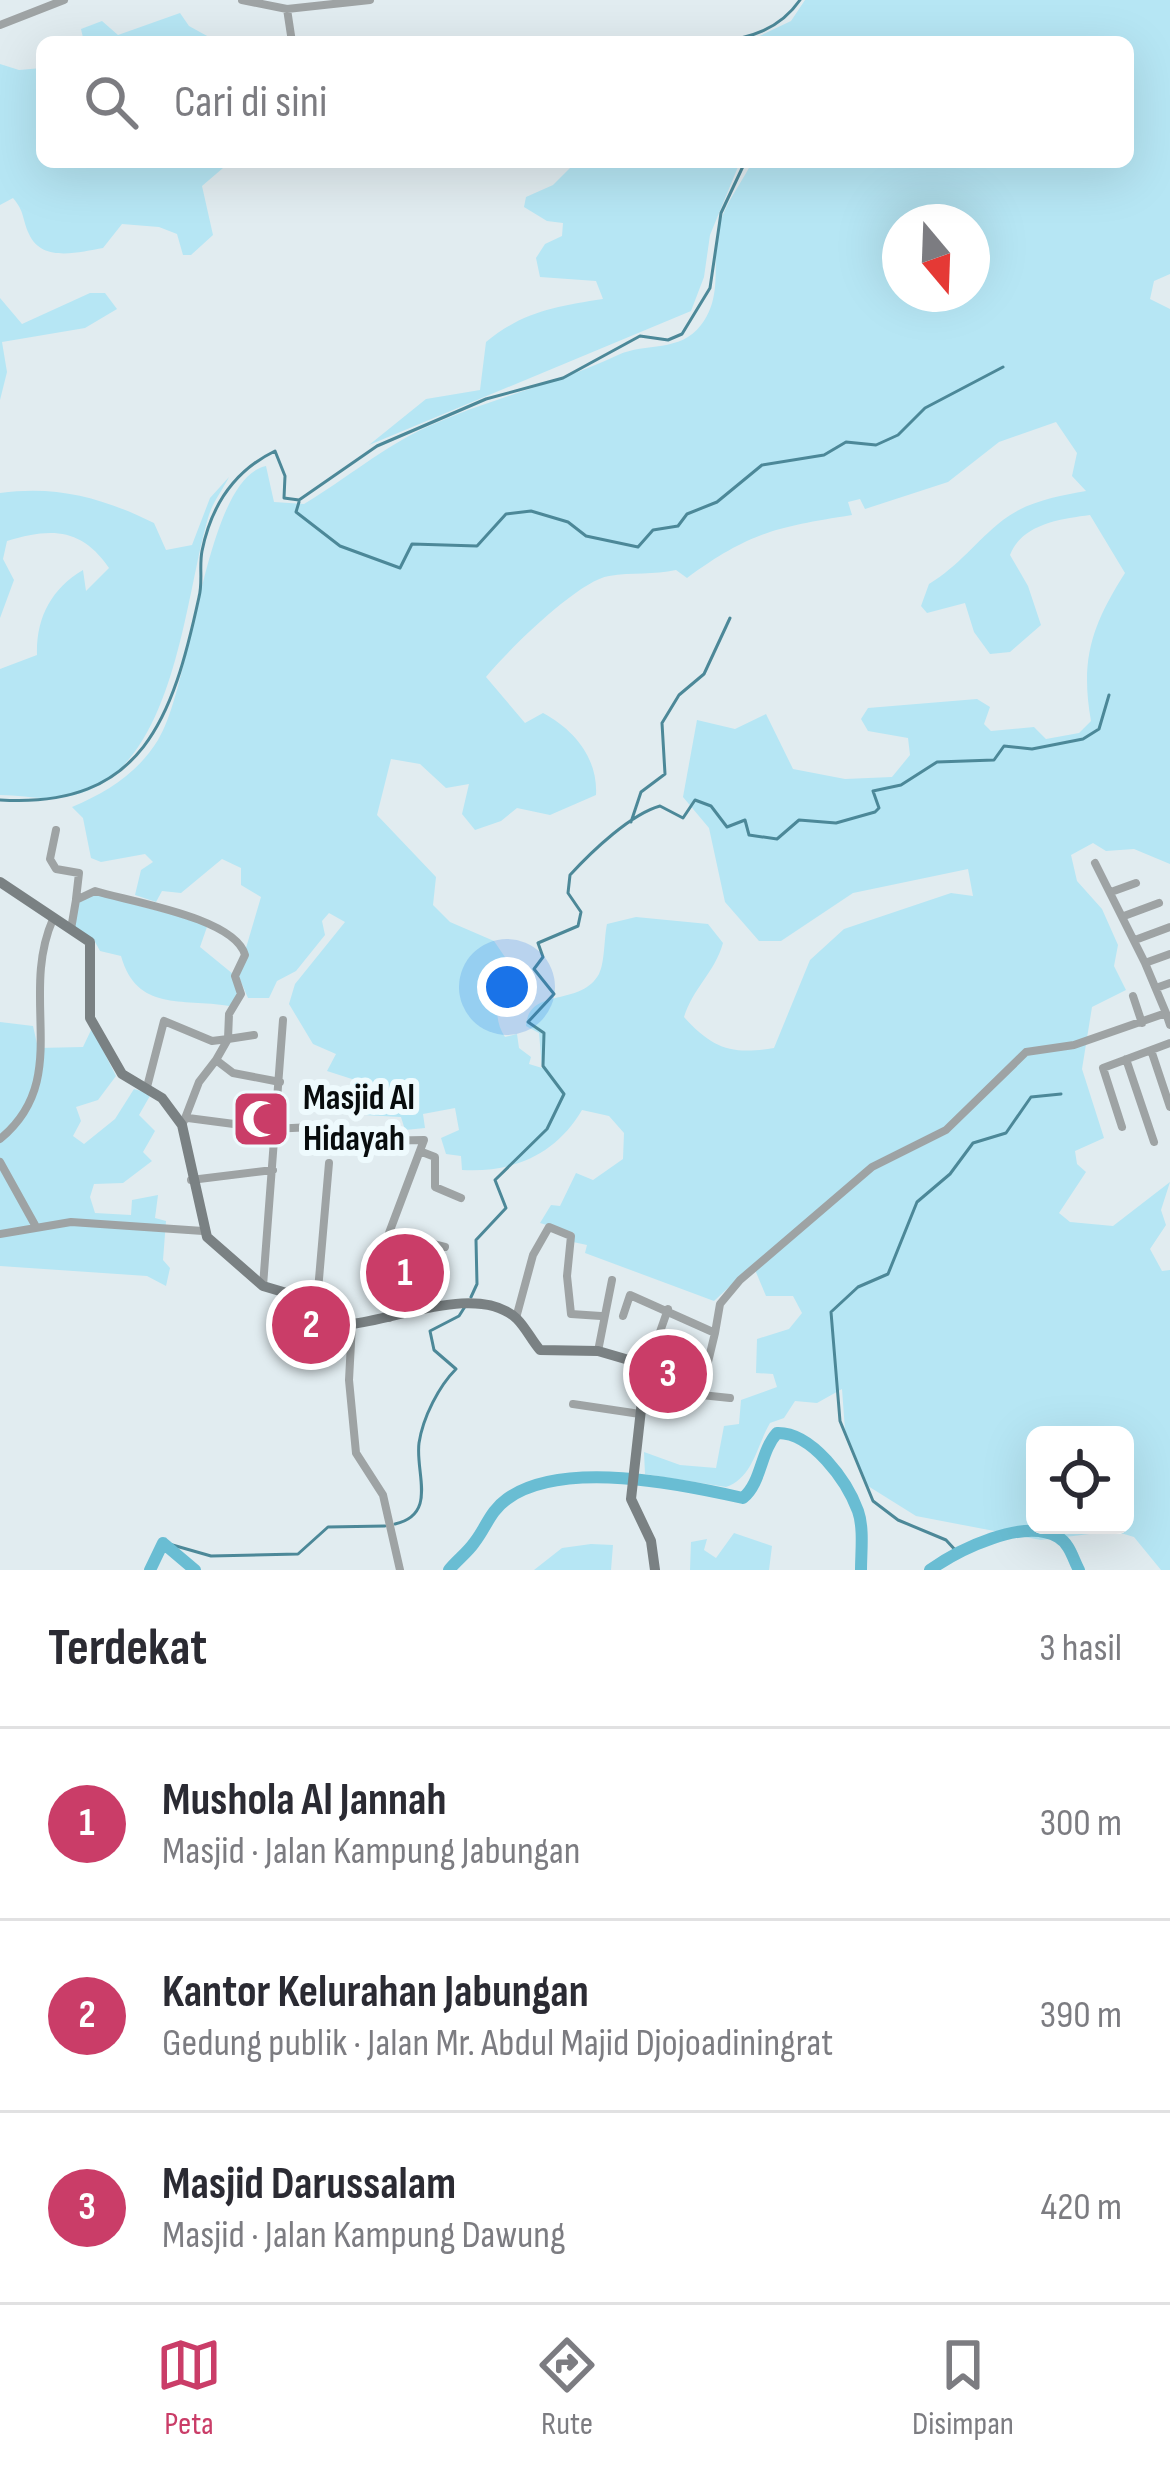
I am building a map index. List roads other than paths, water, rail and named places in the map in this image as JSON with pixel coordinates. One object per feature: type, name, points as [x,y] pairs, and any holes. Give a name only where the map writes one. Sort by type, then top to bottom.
[{"type":"street","points":[[0,25],[64,0]]},
{"type":"street","points":[[242,0],[287,9],[370,0]]},
{"type":"street","points":[[287,9],[291,36]]},
{"type":"street","points":[[56,830],[50,860],[56,869],[79,873],[70,929]]},
{"type":"street","points":[[1095,863],[1136,940],[1170,1025]]},
{"type":"street","points":[[0,881],[87,939],[94,952],[90,1018],[122,1074],[147,1088],[184,1122],[312,1127],[375,1141],[422,1138],[422,1152],[389,1233],[389,1320]]},
{"type":"street","points":[[1111,892],[1136,883]]},
{"type":"street","points":[[76,901],[95,891],[213,923],[238,939],[245,952],[235,976],[242,994],[229,1014],[228,1039],[199,1082],[184,1122],[203,1231],[227,1259],[263,1286],[317,1302],[352,1324],[464,1305],[496,1306],[516,1318],[540,1350],[598,1351],[647,1368]]},
{"type":"street","points":[[1124,916],[1159,903]]},
{"type":"street","points":[[0,1139],[20,1120],[41,1081],[37,997],[53,919]]},
{"type":"street","points":[[1136,940],[1170,927]]},
{"type":"street","points":[[1145,962],[1170,954]]},
{"type":"street","points":[[1156,988],[1170,983]]},
{"type":"street","points":[[1132,996],[1142,1023]]},
{"type":"street","points":[[700,1396],[720,1304],[740,1280],[872,1167],[946,1130],[1026,1052],[1075,1045],[1166,1013]]},
{"type":"street","points":[[263,1286],[284,1020]]},
{"type":"street","points":[[147,1088],[164,1022],[212,1041],[254,1035]]},
{"type":"street","points":[[1122,1127],[1103,1068],[1170,1043]]},
{"type":"street","points":[[1151,1050],[1170,1107]]},
{"type":"street","points":[[1126,1059],[1154,1142]]},
{"type":"street","points":[[217,1060],[233,1073],[280,1082]]},
{"type":"street","points":[[422,1152],[435,1156],[435,1187],[461,1198]]},
{"type":"street","points":[[0,1162],[35,1225]]},
{"type":"street","points":[[317,1302],[329,1163]]},
{"type":"street","points":[[191,1180],[273,1170]]},
{"type":"street","points":[[0,1234],[35,1225],[203,1231]]},
{"type":"street","points":[[516,1318],[526,1273],[548,1227],[571,1237],[567,1276],[571,1314],[601,1316]]},
{"type":"street","points":[[389,1233],[445,1247]]},
{"type":"street","points":[[598,1351],[601,1316],[613,1280]]},
{"type":"street","points":[[623,1316],[630,1295],[716,1333]]},
{"type":"street","points":[[655,1570],[632,1491],[647,1368],[668,1309]]},
{"type":"street","points":[[352,1324],[349,1380],[356,1453],[383,1495],[400,1570]]},
{"type":"street","points":[[644,1389],[730,1398]]},
{"type":"street","points":[[573,1404],[641,1414]]},
{"type":"waterway","points":[[748,36],[783,18],[800,0]]},
{"type":"waterway","points":[[0,800],[49,799],[88,789],[119,771],[143,747],[162,716],[189,641],[211,519],[226,492],[248,469],[275,451],[285,476],[284,498],[299,500],[377,446],[486,399],[563,378],[640,336],[668,340],[682,334],[710,288],[721,213],[742,168]]},
{"type":"waterway","points":[[299,502],[296,512],[340,546],[400,568],[412,544],[477,546],[506,514],[531,511],[568,522],[586,536],[638,547],[653,530],[678,526],[687,514],[717,502],[762,465],[824,455],[846,442],[876,445],[898,435],[925,408],[1003,367]]},
{"type":"waterway","points":[[631,822],[641,792],[665,774],[662,723],[679,695],[704,674],[730,618]]},
{"type":"waterway","points":[[471,1297],[477,1284],[476,1240],[506,1208],[495,1180],[547,1129],[564,1094],[543,1066],[544,1033],[528,1022],[554,994],[534,969],[543,957],[538,943],[578,926],[581,912],[568,893],[570,875],[589,855],[649,810],[660,806],[683,818],[695,800],[711,806],[727,827],[745,820],[749,835],[777,839],[799,820],[836,823],[875,812],[879,808],[873,791],[901,785],[937,762],[994,760],[1004,746],[1032,749],[1083,739],[1099,729],[1109,695]]},
{"type":"waterway","points":[[958,1553],[946,1540],[898,1520],[873,1501],[840,1421],[831,1312],[858,1287],[888,1274],[917,1202],[950,1174],[973,1143],[1006,1133],[1031,1097],[1061,1094]]},
{"type":"waterway","points":[[395,1524],[408,1519],[420,1502],[421,1433],[433,1403],[456,1369],[434,1350],[430,1331],[459,1316],[466,1305]]},
{"type":"waterway","points":[[449,1570],[507,1499],[558,1480],[622,1478],[743,1498],[777,1433],[815,1449],[846,1486],[860,1518],[861,1570]]},
{"type":"waterway","points":[[169,1544],[211,1556],[298,1554],[328,1527],[385,1526]]},
{"type":"waterway","points":[[930,1570],[974,1545],[1028,1531],[1062,1540],[1079,1570]]},
{"type":"waterway","points":[[150,1570],[163,1543],[195,1570]]},
{"type":"place","name":"Masjid Al Hidayah","points":[[261,1119]]},
{"type":"place","name":"Mushola Al Jannah","points":[[405,1273]]},
{"type":"place","name":"Kantor Kelurahan Jabungan","points":[[311,1325]]},
{"type":"place","name":"Masjid Darussalam","points":[[668,1374]]}]
